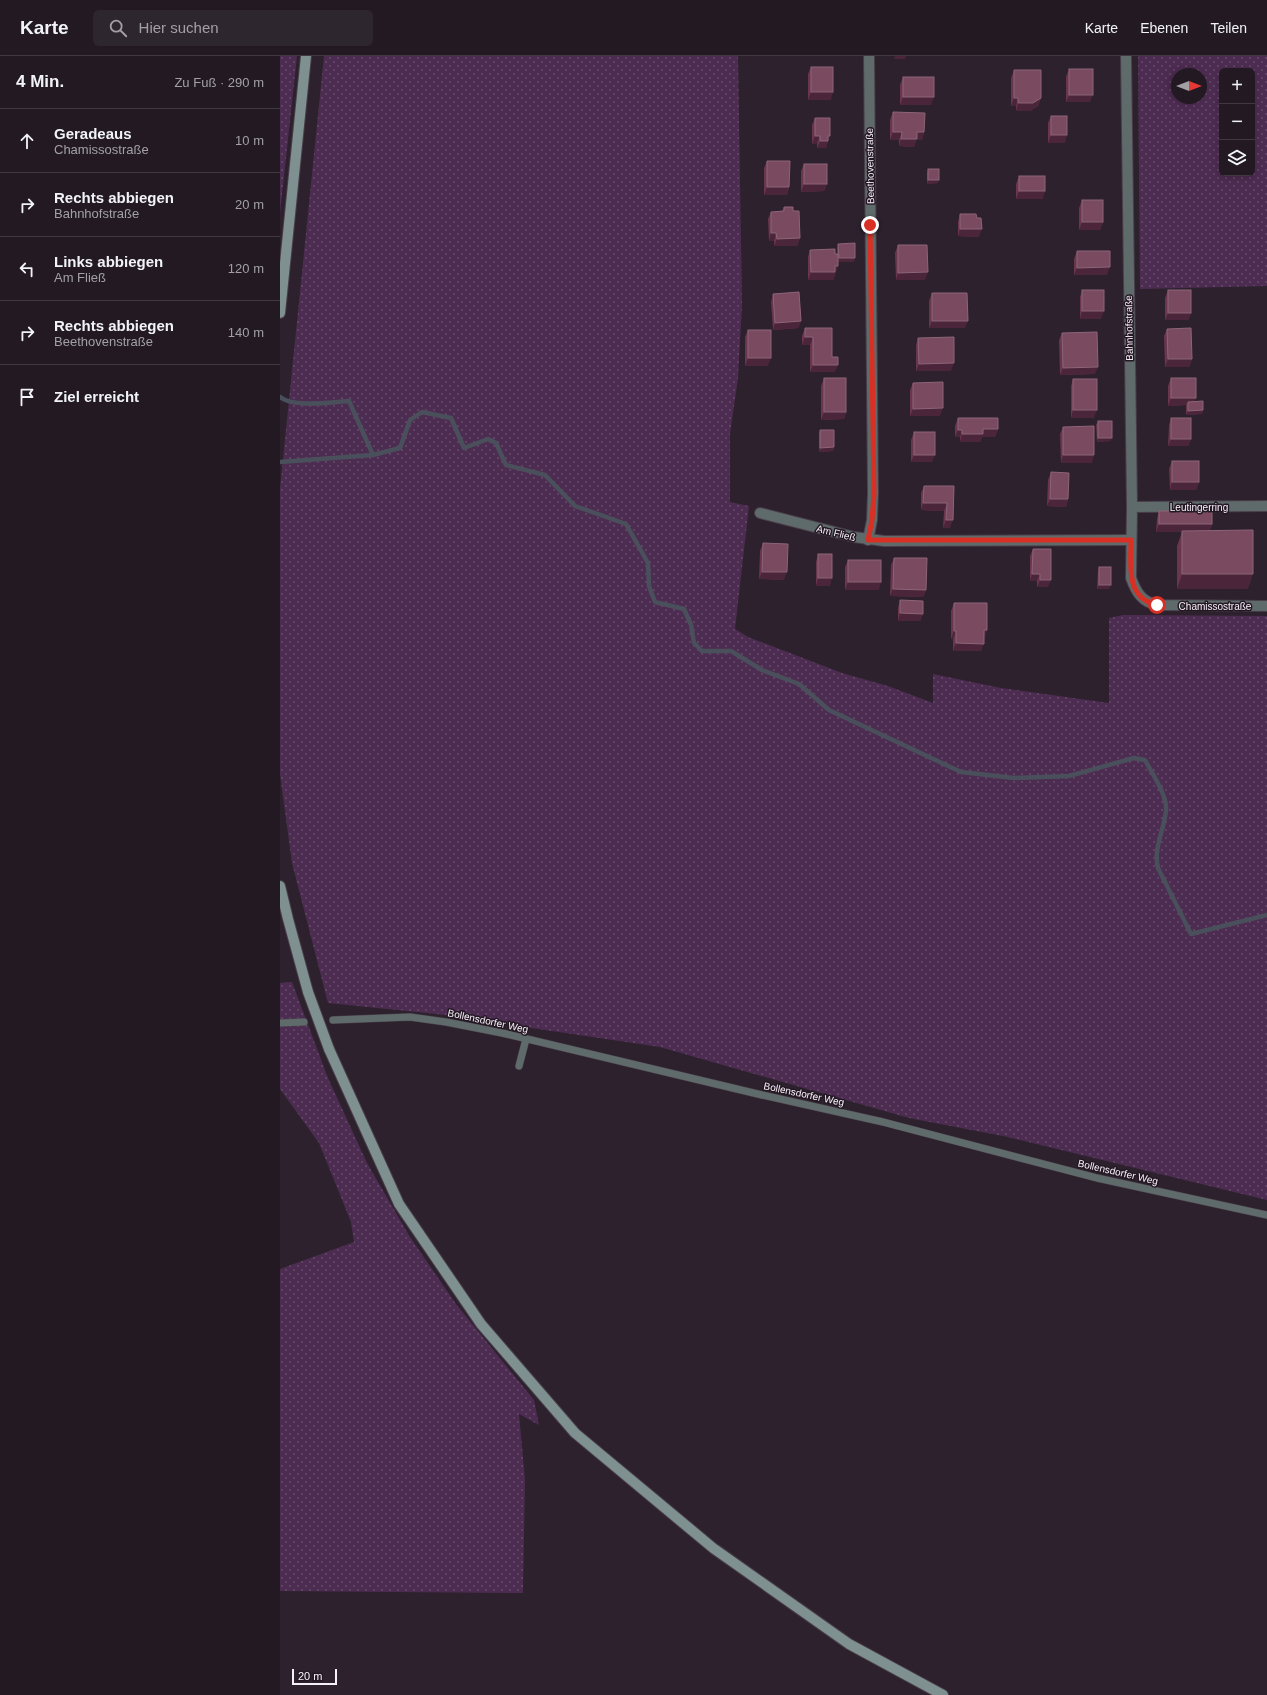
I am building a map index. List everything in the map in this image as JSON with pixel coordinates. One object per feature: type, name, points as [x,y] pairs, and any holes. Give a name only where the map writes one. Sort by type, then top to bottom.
[{"type":"main road","points":[[280,313],[306,56]]},
{"type":"main road","points":[[280,886],[308,992],[329,1049],[399,1204],[481,1324],[575,1433],[713,1548],[849,1644],[943,1695]]},
{"type":"street","name":"Beethovenstraße","points":[[868,540],[872,520],[874,494],[869,56]]},
{"type":"street","name":"Bahnhofstraße","points":[[1126,56],[1132,507],[1130,578],[1134,588],[1141,597]]},
{"type":"street","name":"Leutingerring","points":[[1132,507],[1267,506]]},
{"type":"street","name":"Am Fließ","points":[[760,514],[868,540],[1131,540]]},
{"type":"street","name":"Chamissostraße","points":[[1141,597],[1148,603],[1157,605],[1267,606]]},
{"type":"lane","name":"Bollensdorfer Weg","points":[[333,1020],[410,1017],[446,1022],[526,1039],[890,1124],[1097,1178],[1267,1215]]},
{"type":"lane","points":[[280,1023],[304,1022]]},
{"type":"lane","points":[[519,1066],[526,1039]]},
{"type":"shaded area","points":[[280,56],[297,56],[280,213]]},
{"type":"shaded area","points":[[324,56],[738,56],[742,305],[738,378],[730,434],[730,502],[749,506],[735,629],[748,637],[842,673],[888,686],[933,703],[933,674],[1001,688],[1109,703],[1109,618],[1123,615],[1267,616],[1267,1200],[1008,1137],[909,1118],[660,1047],[437,1014],[328,1003],[292,863],[280,774],[280,489]]},
{"type":"shaded area","points":[[1138,56],[1267,56],[1267,286],[1140,289]]},
{"type":"shaded area","points":[[292,982],[328,1078],[367,1163],[410,1237],[456,1304],[534,1400],[539,1425],[519,1414],[525,1479],[523,1593],[280,1591],[280,1269],[354,1242],[351,1222],[319,1143],[280,1089],[280,983]]},
{"type":"building","points":[[811,67],[833,67],[833,92],[811,92]]},
{"type":"building","points":[[1069,69],[1093,69],[1093,95],[1069,95]]},
{"type":"building","points":[[1014,70],[1041,70],[1041,98],[1033,103],[1018,103],[1018,98],[1014,98]]},
{"type":"building","points":[[903,77],[934,77],[934,97],[903,97]]},
{"type":"building","points":[[893,112],[925,113],[924,132],[917,132],[917,139],[901,139],[902,132],[893,132]]},
{"type":"building","points":[[1051,116],[1067,116],[1067,135],[1051,135]]},
{"type":"building","points":[[815,118],[830,118],[830,136],[828,136],[828,141],[820,141],[820,136],[815,136]]},
{"type":"building","points":[[767,161],[790,161],[789,187],[767,187]]},
{"type":"building","points":[[804,164],[827,164],[827,184],[804,184]]},
{"type":"building","points":[[928,169],[939,169],[939,180],[928,180]]},
{"type":"building","points":[[1019,176],[1045,176],[1045,191],[1019,191]]},
{"type":"building","points":[[1082,200],[1103,200],[1103,222],[1082,222]]},
{"type":"building","points":[[784,207],[793,207],[793,211],[799,211],[800,238],[777,239],[776,233],[771,233],[771,212],[784,211]]},
{"type":"building","points":[[960,214],[976,214],[977,218],[981,218],[982,229],[960,229]]},
{"type":"building","points":[[855,243],[855,258],[839,258],[838,244]]},
{"type":"building","points":[[898,245],[927,245],[928,272],[898,273]]},
{"type":"building","points":[[835,249],[835,254],[838,254],[838,266],[835,266],[835,272],[811,272],[810,250]]},
{"type":"building","points":[[1077,251],[1110,251],[1110,267],[1077,268]]},
{"type":"building","points":[[1082,290],[1104,290],[1104,311],[1082,311]]},
{"type":"building","points":[[1168,290],[1191,290],[1191,313],[1168,313]]},
{"type":"building","points":[[799,292],[801,321],[775,323],[773,294]]},
{"type":"building","points":[[932,293],[967,293],[968,321],[932,321]]},
{"type":"building","points":[[805,328],[832,328],[832,357],[838,357],[838,365],[813,365],[813,337],[805,337]]},
{"type":"building","points":[[1191,328],[1192,359],[1168,359],[1167,329]]},
{"type":"building","points":[[748,330],[771,330],[771,358],[748,358]]},
{"type":"building","points":[[1097,332],[1098,367],[1063,368],[1062,333]]},
{"type":"building","points":[[954,337],[954,363],[919,364],[918,338]]},
{"type":"building","points":[[824,378],[846,378],[846,412],[824,412]]},
{"type":"building","points":[[1171,378],[1196,378],[1196,398],[1171,398]]},
{"type":"building","points":[[1073,379],[1097,379],[1097,410],[1073,410]]},
{"type":"building","points":[[943,382],[943,408],[913,409],[913,383]]},
{"type":"building","points":[[1203,401],[1203,410],[1188,411],[1188,402]]},
{"type":"building","points":[[958,418],[998,418],[998,429],[983,429],[983,434],[962,434],[962,430],[958,430]]},
{"type":"building","points":[[1171,418],[1191,418],[1191,439],[1171,439]]},
{"type":"building","points":[[1098,421],[1112,421],[1112,438],[1098,438]]},
{"type":"building","points":[[1094,426],[1094,455],[1063,455],[1063,427]]},
{"type":"building","points":[[820,430],[834,430],[834,447],[820,448]]},
{"type":"building","points":[[914,432],[935,432],[935,455],[914,455]]},
{"type":"building","points":[[1172,461],[1199,461],[1199,482],[1172,482]]},
{"type":"building","points":[[1051,472],[1069,473],[1068,499],[1050,499]]},
{"type":"building","points":[[924,486],[954,486],[953,520],[946,520],[947,503],[923,503]]},
{"type":"building","points":[[1159,511],[1212,511],[1212,524],[1159,524]]},
{"type":"building","points":[[1253,530],[1253,574],[1182,574],[1182,531]]},
{"type":"building","points":[[763,543],[788,544],[787,572],[762,572]]},
{"type":"building","points":[[1033,549],[1051,549],[1051,580],[1040,580],[1040,574],[1032,574]]},
{"type":"building","points":[[818,554],[832,554],[832,578],[818,578]]},
{"type":"building","points":[[894,558],[927,558],[926,590],[893,589]]},
{"type":"building","points":[[848,560],[881,560],[881,582],[848,582]]},
{"type":"building","points":[[1099,567],[1111,567],[1111,585],[1099,585]]},
{"type":"building","points":[[900,600],[923,601],[923,614],[900,613]]},
{"type":"building","points":[[954,603],[987,603],[987,630],[984,630],[984,644],[956,643],[956,631],[954,631]]},
{"type":"waterway","points":[[280,397],[286,400],[303,403],[349,401],[373,455],[400,448],[410,420],[422,412],[451,418],[464,448],[488,439],[496,443],[506,465],[545,475],[575,506],[626,524],[648,563],[649,586],[655,602],[684,609],[691,625],[694,643],[702,651],[731,651],[762,670],[799,684],[829,710],[961,772],[1014,778],[1069,776],[1134,758],[1145,760],[1159,785],[1166,805],[1165,818],[1157,854],[1158,868],[1191,934],[1267,915]]},
{"type":"waterway","points":[[280,462],[373,455]]},
{"type":"route","points":[[870,225],[874,494],[872,520],[868,540],[1131,540],[1130,578],[1134,588],[1148,603],[1157,605]]}]
